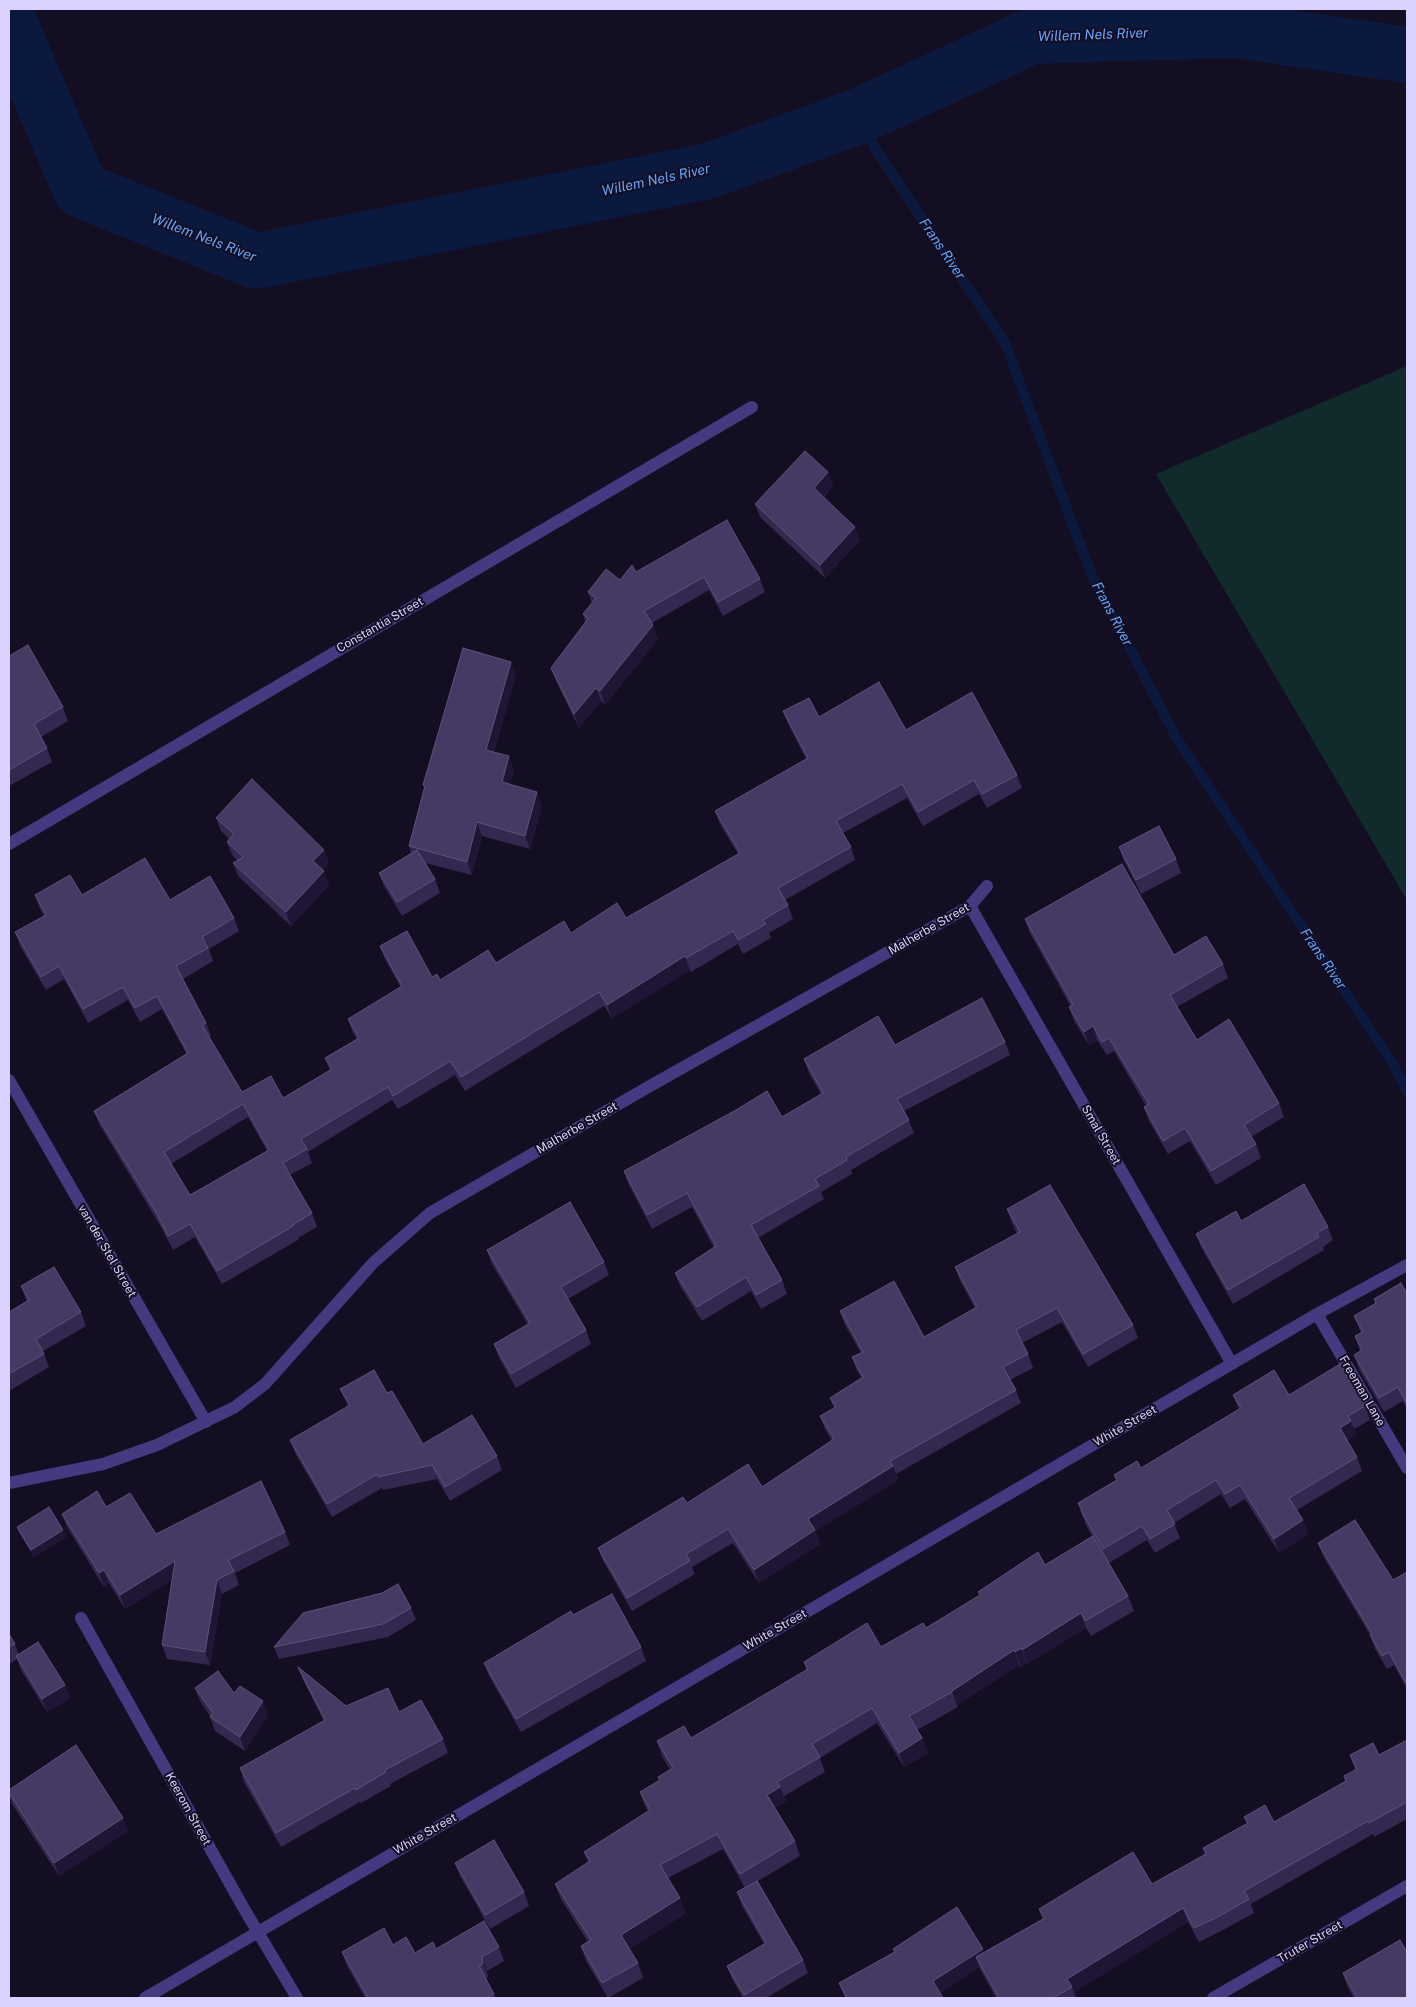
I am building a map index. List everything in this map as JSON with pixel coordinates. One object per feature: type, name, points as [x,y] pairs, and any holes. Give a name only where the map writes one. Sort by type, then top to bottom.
[{"type":"street","name":"Constantia Street","points":[[9,844],[752,407]]},
{"type":"street","name":"Malherbe Street","points":[[9,1483],[103,1464],[157,1446],[235,1407],[266,1384],[373,1263],[430,1213],[970,906],[987,886]]},
{"type":"street","name":"Smal Street","points":[[970,906],[1232,1364]]},
{"type":"street","name":"van der Stel Street","points":[[9,1080],[206,1422]]},
{"type":"street","name":"White Street","points":[[145,1998],[1317,1314],[1407,1265]]},
{"type":"street","name":"Freeman Lane","points":[[1317,1314],[1407,1468]]},
{"type":"street","name":"Keerom Street","points":[[81,1618],[297,1998]]},
{"type":"street","name":"Truter Street","points":[[1213,1998],[1407,1886]]},
{"type":"green space","points":[[1407,366],[1407,900],[1156,474]]},
{"type":"building","points":[[805,451],[828,472],[814,488],[855,527],[820,565],[755,504]]},
{"type":"building","points":[[727,520],[760,579],[718,602],[704,577],[644,611],[653,625],[600,691],[596,688],[574,714],[551,668],[588,619],[583,614],[596,598],[588,592],[606,569],[620,580],[632,565],[636,572]]},
{"type":"building","points":[[28,645],[63,707],[34,724],[47,748],[9,770],[9,656]]},
{"type":"building","points":[[463,648],[511,662],[486,750],[509,756],[502,782],[537,792],[525,836],[477,822],[467,862],[409,846],[425,786],[423,785]]},
{"type":"building","points":[[879,682],[906,730],[972,692],[1017,775],[982,794],[974,780],[918,812],[902,784],[836,821],[851,847],[778,888],[788,905],[763,920],[766,924],[738,940],[733,931],[686,958],[685,956],[607,1005],[599,992],[461,1077],[450,1061],[393,1096],[388,1087],[301,1139],[307,1149],[283,1163],[312,1213],[217,1271],[190,1224],[168,1236],[157,1214],[94,1111],[188,1053],[157,996],[135,1008],[123,987],[83,1009],[59,966],[41,977],[15,932],[46,915],[35,895],[70,875],[82,895],[145,858],[170,900],[210,876],[234,918],[202,937],[208,948],[176,966],[206,1023],[202,1025],[242,1092],[271,1076],[283,1098],[332,1069],[325,1058],[359,1038],[348,1019],[402,986],[380,946],[407,931],[432,977],[437,974],[440,980],[488,950],[496,963],[564,921],[571,933],[617,903],[626,918],[740,853],[715,811],[808,758],[783,711],[809,698],[819,717]],"holes":[[[243,1104],[269,1150],[190,1195],[164,1152]]]},
{"type":"building","points":[[252,779],[324,850],[313,861],[324,871],[286,912],[233,863],[243,857],[227,842],[234,834],[216,818]]},
{"type":"building","points":[[1159,826],[1176,859],[1136,880],[1119,847]]},
{"type":"building","points":[[417,850],[435,879],[397,902],[379,873]]},
{"type":"building","points":[[1122,864],[1174,955],[1206,936],[1223,964],[1170,995],[1197,1040],[1229,1019],[1279,1103],[1244,1125],[1256,1144],[1211,1171],[1185,1128],[1163,1141],[1144,1107],[1149,1104],[1109,1038],[1102,1042],[1093,1026],[1084,1032],[1069,1007],[1073,1005],[1025,919]]},
{"type":"building","points":[[982,998],[1005,1042],[897,1099],[909,1120],[846,1157],[847,1160],[815,1179],[819,1186],[751,1225],[782,1280],[756,1295],[746,1277],[697,1307],[675,1273],[716,1246],[687,1193],[647,1215],[624,1171],[767,1091],[782,1117],[823,1093],[804,1059],[878,1016],[895,1045]]},
{"type":"building","points":[[1304,1184],[1328,1227],[1317,1233],[1319,1237],[1228,1290],[1196,1234],[1236,1211],[1241,1221]]},
{"type":"building","points":[[1050,1185],[1133,1325],[1083,1354],[1057,1308],[1016,1330],[1028,1354],[1003,1367],[1016,1390],[890,1461],[893,1466],[808,1519],[815,1530],[754,1570],[728,1529],[686,1554],[690,1561],[627,1598],[598,1548],[683,1497],[687,1503],[748,1464],[762,1487],[834,1439],[820,1416],[836,1407],[830,1398],[863,1377],[852,1357],[863,1352],[840,1311],[894,1281],[924,1337],[977,1307],[955,1267],[1020,1232],[1007,1209]]},
{"type":"building","points":[[570,1202],[604,1262],[561,1287],[586,1330],[511,1374],[494,1344],[530,1323],[487,1250]]},
{"type":"building","points":[[54,1267],[81,1312],[36,1339],[44,1354],[9,1374],[9,1312],[29,1300],[21,1286]]},
{"type":"building","points":[[1401,1283],[1407,1294],[1407,1404],[1398,1387],[1379,1398],[1354,1355],[1362,1350],[1355,1336],[1363,1332],[1354,1316],[1376,1303],[1374,1299]]},
{"type":"building","points":[[1340,1364],[1365,1406],[1348,1416],[1351,1421],[1340,1428],[1357,1457],[1289,1498],[1303,1520],[1274,1539],[1240,1485],[1225,1494],[1216,1480],[1167,1510],[1175,1524],[1150,1539],[1142,1526],[1103,1549],[1078,1503],[1117,1480],[1114,1475],[1137,1461],[1141,1468],[1241,1408],[1233,1395],[1274,1370],[1289,1395]]},
{"type":"building","points":[[374,1370],[387,1393],[392,1391],[423,1444],[472,1415],[497,1456],[445,1487],[432,1465],[378,1477],[377,1474],[327,1504],[290,1440],[350,1405],[340,1389]]},
{"type":"building","points":[[261,1481],[285,1532],[228,1560],[234,1571],[217,1580],[205,1652],[162,1645],[175,1561],[120,1595],[104,1570],[99,1573],[62,1514],[97,1491],[106,1507],[130,1493],[156,1534]]},
{"type":"building","points":[[49,1507],[63,1530],[31,1550],[17,1527]]},
{"type":"building","points":[[1355,1520],[1393,1580],[1407,1572],[1407,1685],[1389,1652],[1382,1656],[1370,1635],[1372,1634],[1318,1543]]},
{"type":"building","points":[[1093,1536],[1128,1596],[1085,1621],[1081,1613],[1022,1650],[1021,1648],[1015,1652],[1014,1650],[952,1692],[909,1716],[922,1738],[899,1753],[872,1708],[812,1744],[820,1757],[777,1782],[780,1787],[767,1795],[795,1841],[740,1874],[717,1834],[660,1865],[680,1898],[621,1935],[638,1963],[602,1983],[581,1946],[591,1940],[555,1884],[590,1861],[584,1852],[650,1810],[640,1792],[660,1780],[658,1777],[673,1768],[657,1741],[684,1726],[691,1738],[808,1669],[804,1662],[867,1623],[881,1647],[923,1623],[926,1628],[980,1595],[978,1592],[1038,1552],[1045,1565]]},
{"type":"building","points":[[398,1584],[411,1608],[383,1624],[274,1647],[303,1613],[382,1593]]},
{"type":"building","points":[[612,1594],[641,1647],[516,1719],[484,1663],[571,1611],[573,1615]]},
{"type":"building","points":[[9,1634],[15,1644],[9,1647]]},
{"type":"building","points":[[38,1642],[65,1685],[42,1699],[16,1656]]},
{"type":"building","points":[[298,1667],[346,1706],[388,1688],[399,1712],[421,1700],[443,1739],[385,1770],[386,1772],[356,1790],[355,1788],[276,1833],[240,1768],[325,1720]]},
{"type":"building","points":[[218,1671],[234,1693],[240,1686],[263,1701],[240,1737],[210,1717],[213,1713],[195,1688]]},
{"type":"building","points":[[1407,1740],[1407,1802],[1369,1823],[1368,1821],[1244,1891],[1249,1899],[1216,1918],[1194,1928],[1183,1908],[1067,1979],[1072,1987],[1053,1998],[999,1998],[976,1957],[1045,1918],[1039,1909],[1133,1852],[1152,1884],[1206,1854],[1203,1848],[1248,1823],[1244,1817],[1265,1805],[1274,1822],[1346,1781],[1344,1776],[1357,1769],[1350,1755],[1373,1743],[1379,1755]]},
{"type":"building","points":[[76,1745],[123,1818],[54,1863],[9,1793],[9,1790]]},
{"type":"building","points":[[494,1840],[524,1892],[485,1915],[455,1863]]},
{"type":"building","points":[[757,1881],[803,1960],[744,1995],[727,1966],[766,1943],[737,1892]]},
{"type":"building","points":[[957,1907],[983,1949],[933,1981],[943,1998],[847,1998],[839,1983],[895,1952],[893,1949]]},
{"type":"building","points":[[484,1921],[499,1947],[482,1957],[483,1964],[479,1966],[494,1994],[486,1998],[368,1998],[342,1952],[384,1928],[393,1945],[406,1937],[415,1953],[433,1942],[436,1949]]},
{"type":"building","points":[[1400,1940],[1407,1952],[1407,1998],[1357,1998],[1343,1973]]},
{"type":"waterway","name":"Willem Nels River","points":[[9,22],[81,190],[256,261],[708,171],[859,116],[1032,36],[1236,30],[1407,55]]},
{"type":"waterway","name":"Frans River","points":[[859,116],[874,147],[1005,343],[1092,576],[1176,737],[1391,1060],[1407,1091]]}]
